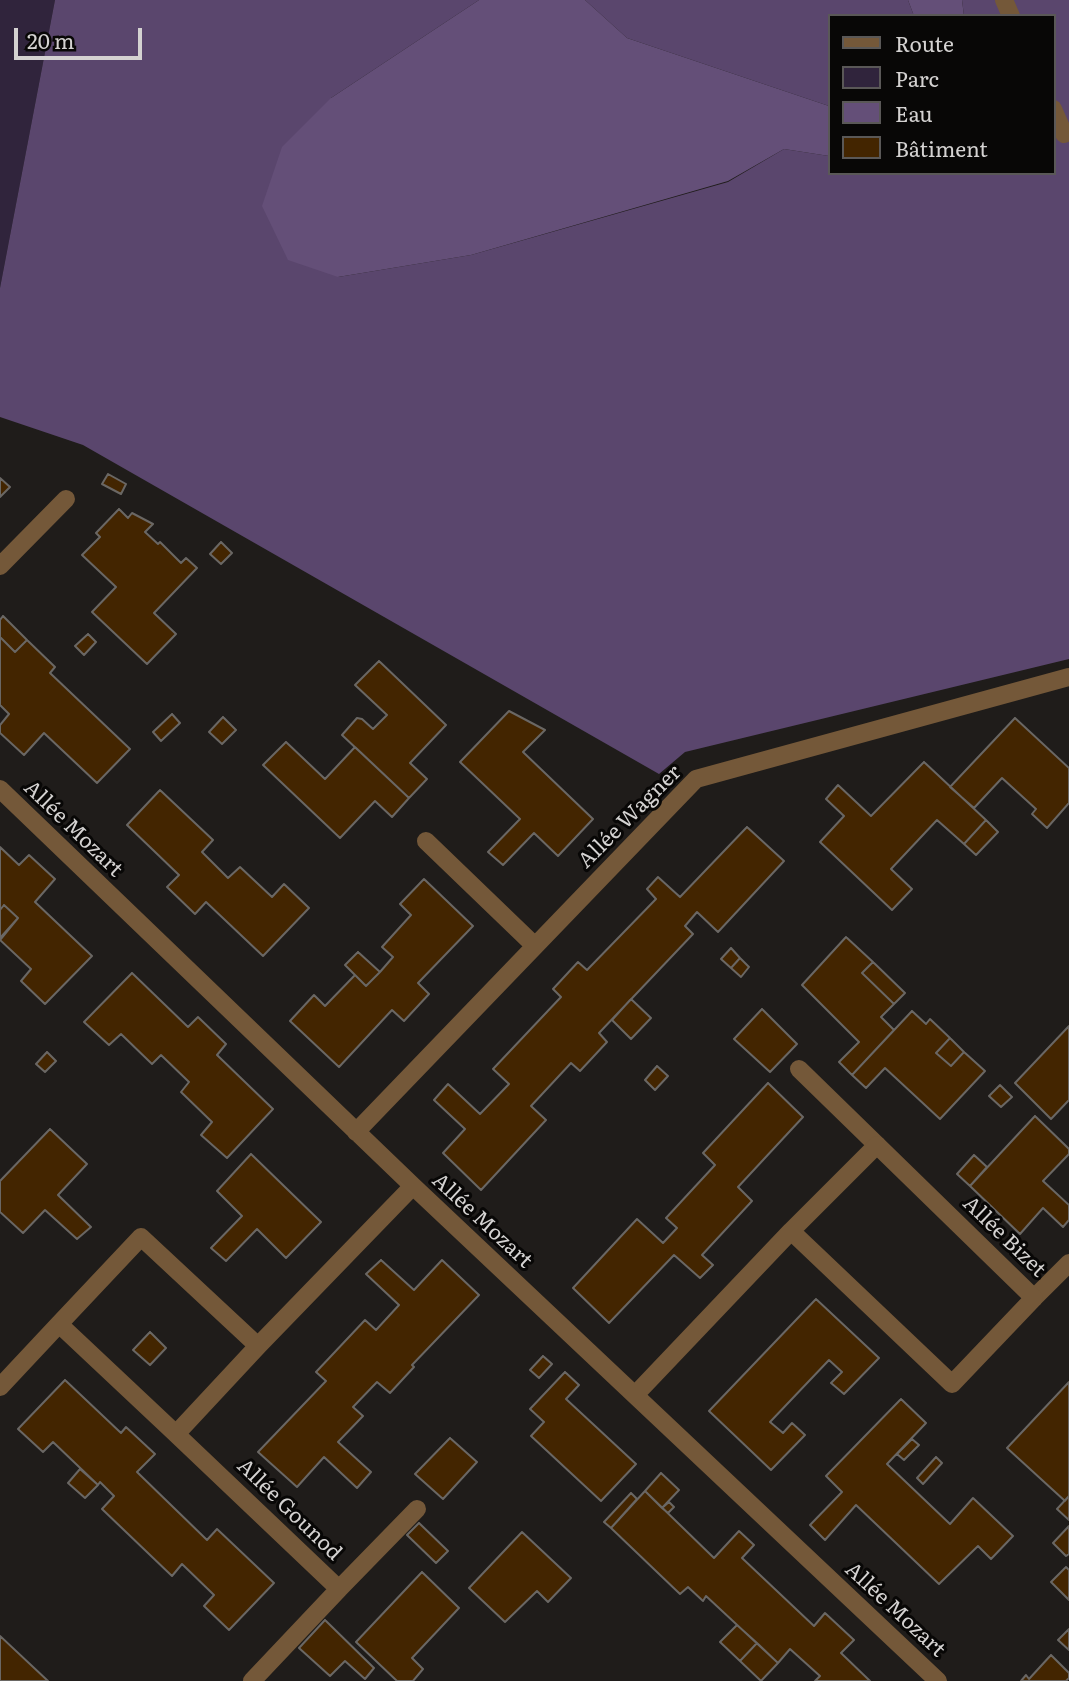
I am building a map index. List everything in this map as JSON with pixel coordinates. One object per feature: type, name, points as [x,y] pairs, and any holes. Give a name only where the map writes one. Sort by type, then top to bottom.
[{"type":"street","points":[[1055,114],[1064,134]]},
{"type":"street","points":[[0,566],[66,499]]},
{"type":"street","name":"Allée Wagner","points":[[356,1132],[696,779],[1069,677]]},
{"type":"street","name":"Allée Mozart","points":[[0,789],[356,1132],[938,1681]]},
{"type":"street","points":[[426,841],[535,946]]},
{"type":"street","name":"Allée Bizet","points":[[791,1231],[952,1384],[1034,1298],[799,1069]]},
{"type":"street","points":[[635,1395],[877,1145]]},
{"type":"street","points":[[177,1434],[413,1186]]},
{"type":"street","points":[[0,1387],[141,1237],[258,1346]]},
{"type":"street","points":[[1034,1298],[1069,1263]]},
{"type":"street","name":"Allée Gounod","points":[[58,1324],[339,1589],[252,1681]]},
{"type":"street","points":[[339,1589],[417,1509]]},
{"type":"green space","points":[[0,0],[55,0],[0,288]]},
{"type":"shaded area","points":[[55,0],[479,0],[331,98],[338,277],[471,255],[728,182],[784,149],[828,156],[828,175],[1055,175],[1055,14],[964,14],[962,0],[1069,0],[1069,659],[685,752],[659,774],[83,445],[0,417],[0,288]]},
{"type":"shaded area","points":[[585,0],[908,0],[913,14],[828,14],[828,106],[627,38]]},
{"type":"water","points":[[479,0],[585,0],[627,38],[828,106],[828,156],[784,149],[728,181],[471,255],[338,277],[288,260],[262,206],[282,147],[331,98]]},
{"type":"water","points":[[908,0],[962,0],[964,14],[913,14]]},
{"type":"building","points":[[108,474],[126,484],[121,494],[102,484]]},
{"type":"building","points":[[0,478],[10,487],[0,497]]},
{"type":"building","points":[[119,509],[128,518],[132,513],[153,524],[145,532],[158,544],[160,542],[181,563],[186,558],[197,568],[154,613],[176,634],[147,664],[92,612],[116,587],[82,555],[100,537],[96,533]]},
{"type":"building","points":[[221,542],[232,553],[221,564],[210,554]]},
{"type":"building","points":[[3,616],[27,640],[15,652],[0,637],[0,620]]},
{"type":"building","points":[[88,634],[96,642],[84,655],[75,646]]},
{"type":"building","points":[[0,637],[15,652],[27,640],[55,667],[50,673],[130,749],[97,783],[44,733],[24,755],[0,733],[0,725],[9,714],[0,705]]},
{"type":"building","points":[[379,661],[446,725],[410,763],[427,779],[409,798],[342,735],[357,718],[373,729],[387,715],[355,685]]},
{"type":"building","points":[[509,711],[545,730],[523,752],[593,819],[558,856],[534,833],[503,865],[488,852],[520,819],[460,762]]},
{"type":"building","points":[[172,714],[180,723],[161,741],[153,732]]},
{"type":"building","points":[[223,717],[236,730],[222,744],[209,732]]},
{"type":"building","points":[[1015,718],[1069,768],[1069,803],[1047,828],[1032,814],[1036,809],[1002,778],[974,808],[950,787]]},
{"type":"building","points":[[286,742],[325,779],[355,747],[409,798],[392,817],[375,801],[340,838],[263,765]]},
{"type":"building","points":[[924,762],[986,820],[964,844],[937,820],[891,869],[912,889],[892,910],[820,842],[844,816],[826,799],[838,785],[871,816]]},
{"type":"building","points":[[160,790],[213,840],[202,852],[228,878],[240,867],[272,897],[284,884],[309,908],[263,956],[206,902],[195,914],[167,887],[179,875],[127,825]]},
{"type":"building","points":[[986,820],[998,832],[976,855],[964,844]]},
{"type":"building","points":[[747,827],[784,861],[718,932],[697,912],[685,926],[693,934],[599,1033],[607,1042],[580,1071],[571,1063],[531,1106],[546,1120],[481,1190],[443,1153],[465,1129],[434,1100],[448,1084],[480,1114],[509,1084],[493,1069],[561,997],[553,989],[578,962],[587,970],[656,899],[647,889],[658,877],[680,897]]},
{"type":"building","points":[[0,847],[19,865],[29,855],[55,879],[35,902],[92,956],[45,1004],[21,981],[31,969],[0,940],[18,918],[4,905],[0,910]]},
{"type":"building","points":[[424,879],[473,926],[418,983],[429,994],[404,1021],[392,1010],[339,1067],[290,1021],[314,995],[325,1006],[355,975],[366,986],[380,972],[393,957],[382,947],[411,915],[400,904]]},
{"type":"building","points":[[4,905],[18,918],[0,938],[0,910]]},
{"type":"building","points":[[846,937],[873,962],[862,973],[894,1004],[881,1017],[894,1030],[852,1075],[839,1062],[859,1042],[802,985]]},
{"type":"building","points":[[731,948],[740,958],[731,968],[721,959]]},
{"type":"building","points":[[358,952],[380,972],[366,986],[345,965]]},
{"type":"building","points":[[740,958],[749,967],[741,977],[731,968]]},
{"type":"building","points":[[873,962],[905,993],[894,1004],[862,973]]},
{"type":"building","points":[[132,973],[188,1027],[198,1017],[226,1044],[217,1055],[273,1109],[227,1158],[201,1135],[212,1122],[181,1092],[189,1082],[161,1055],[152,1064],[121,1034],[109,1045],[84,1022]]},
{"type":"building","points":[[631,999],[651,1018],[631,1039],[612,1020]]},
{"type":"building","points":[[762,1009],[797,1044],[770,1072],[734,1039]]},
{"type":"building","points":[[912,1011],[926,1024],[930,1019],[950,1038],[936,1053],[951,1066],[964,1052],[985,1071],[940,1119],[885,1068],[866,1088],[852,1075]]},
{"type":"building","points":[[1069,1026],[1069,1100],[1051,1119],[1015,1083]]},
{"type":"building","points":[[950,1038],[964,1052],[951,1066],[936,1053]]},
{"type":"building","points":[[47,1052],[56,1061],[45,1072],[36,1064]]},
{"type":"building","points":[[657,1066],[668,1076],[655,1090],[645,1080]]},
{"type":"building","points":[[768,1083],[803,1117],[738,1187],[752,1201],[702,1255],[713,1265],[700,1278],[674,1255],[609,1323],[573,1288],[637,1219],[663,1243],[677,1228],[666,1218],[715,1165],[703,1153]]},
{"type":"building","points":[[1000,1085],[1012,1097],[1001,1107],[989,1096]]},
{"type":"building","points":[[1035,1116],[1069,1149],[1069,1154],[1043,1181],[1069,1205],[1069,1220],[1063,1227],[1043,1208],[1020,1234],[970,1186]]},
{"type":"building","points":[[50,1129],[87,1164],[58,1195],[91,1227],[77,1239],[45,1210],[23,1233],[0,1212],[0,1181]]},
{"type":"building","points":[[251,1154],[321,1222],[286,1258],[257,1229],[226,1261],[211,1248],[242,1216],[217,1191]]},
{"type":"building","points":[[974,1155],[987,1167],[970,1186],[957,1174]]},
{"type":"building","points":[[381,1260],[414,1290],[442,1260],[479,1295],[412,1365],[414,1367],[390,1393],[377,1382],[353,1407],[363,1416],[338,1442],[371,1472],[357,1488],[324,1457],[297,1487],[258,1452],[326,1381],[316,1372],[365,1320],[376,1330],[399,1305],[366,1274]]},
{"type":"building","points":[[816,1299],[879,1358],[844,1394],[831,1383],[842,1372],[829,1360],[770,1422],[783,1433],[792,1423],[805,1435],[771,1470],[709,1411]]},
{"type":"building","points":[[150,1332],[166,1348],[150,1365],[133,1350]]},
{"type":"building","points":[[543,1356],[552,1364],[539,1378],[530,1370]]},
{"type":"building","points":[[565,1372],[579,1385],[566,1399],[636,1464],[601,1501],[531,1436],[544,1422],[530,1409]]},
{"type":"building","points":[[65,1380],[121,1433],[126,1427],[155,1454],[137,1472],[207,1540],[217,1529],[274,1583],[229,1630],[204,1606],[214,1595],[182,1564],[172,1576],[102,1509],[114,1496],[100,1482],[98,1485],[53,1442],[43,1452],[18,1429]]},
{"type":"building","points":[[1069,1382],[1069,1496],[1065,1501],[1007,1448]]},
{"type":"building","points":[[901,1399],[926,1423],[887,1464],[950,1524],[973,1498],[1013,1536],[991,1559],[978,1546],[939,1584],[856,1505],[825,1540],[810,1525],[842,1492],[826,1476]]},
{"type":"building","points":[[450,1438],[477,1462],[443,1499],[415,1474]]},
{"type":"building","points":[[912,1439],[919,1445],[904,1460],[897,1454]]},
{"type":"building","points":[[936,1457],[942,1463],[923,1484],[917,1478]]},
{"type":"building","points":[[80,1469],[98,1485],[85,1498],[68,1483]]},
{"type":"building","points":[[661,1473],[679,1490],[662,1508],[645,1491]]},
{"type":"building","points":[[645,1491],[714,1558],[739,1531],[754,1545],[742,1558],[814,1626],[825,1613],[854,1640],[841,1653],[870,1681],[815,1681],[820,1676],[790,1649],[778,1663],[706,1596],[703,1601],[688,1587],[680,1594],[611,1528]]},
{"type":"building","points":[[631,1493],[637,1499],[611,1528],[604,1522]]},
{"type":"building","points":[[1069,1496],[1069,1520],[1057,1509]]},
{"type":"building","points":[[669,1502],[674,1507],[668,1513],[662,1508]]},
{"type":"building","points":[[419,1523],[448,1551],[436,1563],[407,1535]]},
{"type":"building","points":[[1069,1526],[1069,1554],[1066,1556],[1053,1543]]},
{"type":"building","points":[[522,1532],[571,1578],[548,1602],[537,1591],[505,1622],[469,1588]]},
{"type":"building","points":[[1066,1567],[1069,1570],[1069,1600],[1051,1582]]},
{"type":"building","points":[[422,1572],[459,1608],[412,1658],[423,1669],[413,1681],[397,1681],[356,1642]]},
{"type":"building","points":[[325,1620],[374,1668],[365,1679],[345,1661],[330,1676],[299,1648]]},
{"type":"building","points":[[737,1625],[757,1643],[740,1661],[720,1642]]},
{"type":"building","points":[[1069,1629],[1069,1650],[1058,1640]]},
{"type":"building","points":[[0,1636],[48,1681],[0,1681]]},
{"type":"building","points":[[757,1643],[778,1663],[761,1681],[740,1661]]},
{"type":"building","points":[[1051,1655],[1069,1673],[1066,1681],[1021,1681],[1026,1675],[1029,1679]]}]
